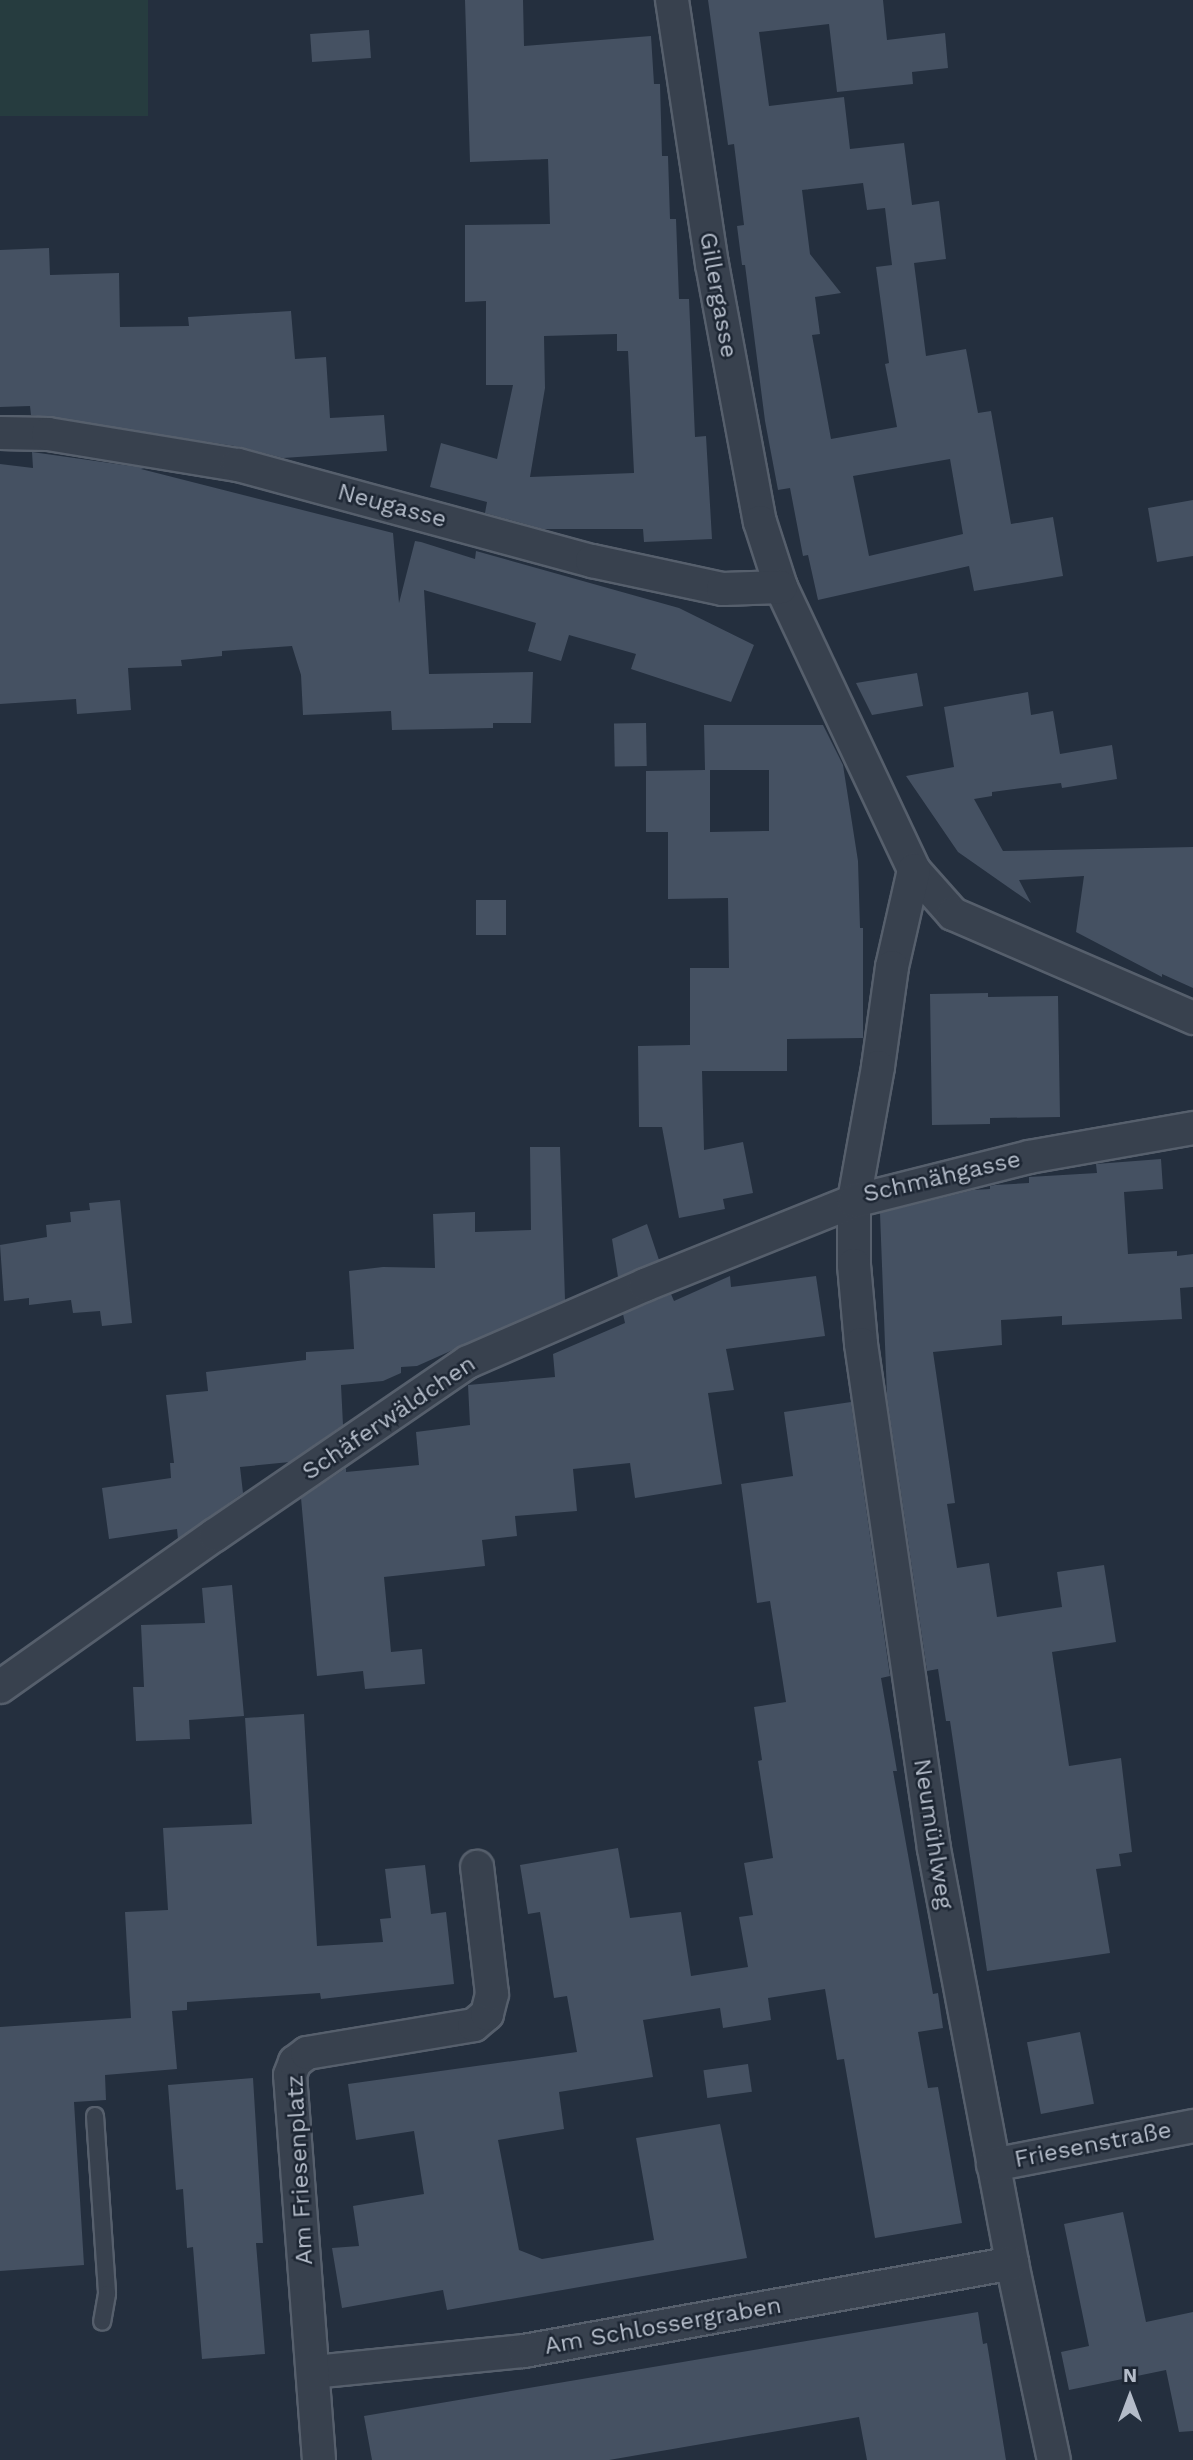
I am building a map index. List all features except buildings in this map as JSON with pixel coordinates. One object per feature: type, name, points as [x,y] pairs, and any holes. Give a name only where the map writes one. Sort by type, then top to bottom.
[{"type":"street","name":"Gillergasse","points":[[672,0],[712,264],[760,522],[781,587]]},
{"type":"street","name":"Neugasse","points":[[0,433],[48,434],[238,465],[606,564],[723,589],[781,587]]},
{"type":"street","points":[[781,587],[914,870],[953,914],[1193,1018]]},
{"type":"street","name":"Schmähgasse","points":[[914,870],[901,918],[854,1201],[1029,1157],[1193,1128]]},
{"type":"street","name":"Schäferwäldchen","points":[[0,1687],[215,1535],[468,1362],[645,1285],[854,1201]]},
{"type":"street","name":"Neumühlweg","points":[[854,1201],[861,1344],[934,1849],[1012,2263],[1054,2460]]},
{"type":"street","name":"Am Friesenplatz","points":[[319,2460],[289,2075],[295,2062],[307,2053],[474,2025],[487,2014],[492,1994],[477,1867]]},
{"type":"street","name":"Friesenstraße","points":[[993,2165],[1193,2126]]},
{"type":"street","name":"Am Schlossergraben","points":[[313,2372],[524,2351],[1012,2263]]},
{"type":"lane","points":[[95,2116],[107,2294],[102,2322]]},
{"type":"green space","points":[[0,0],[148,0],[148,116],[0,116]]}]
